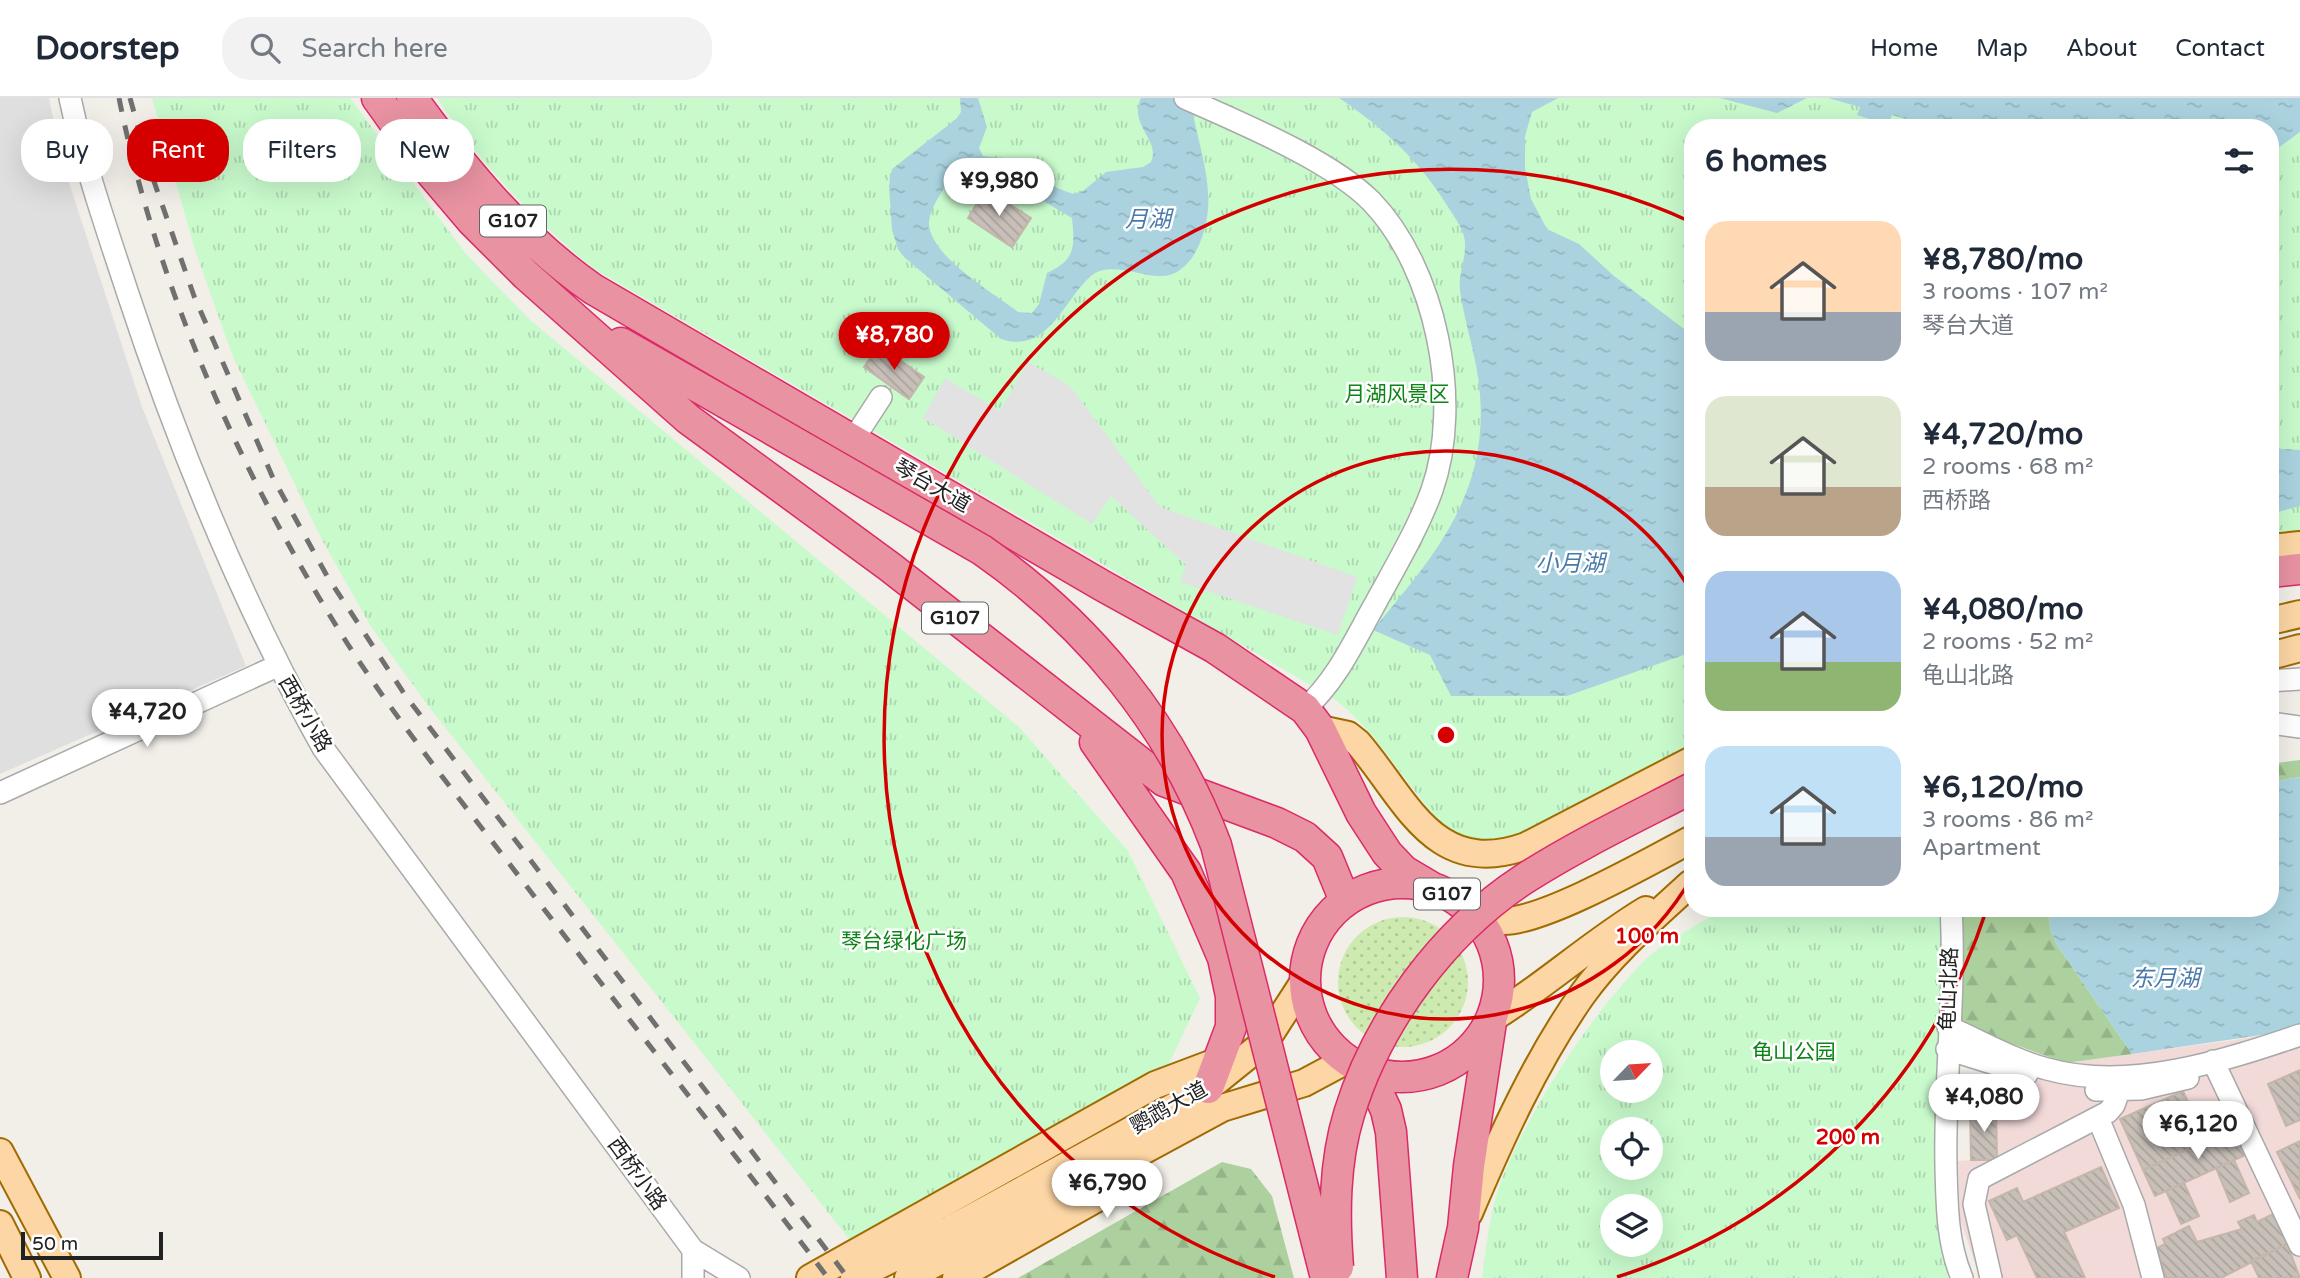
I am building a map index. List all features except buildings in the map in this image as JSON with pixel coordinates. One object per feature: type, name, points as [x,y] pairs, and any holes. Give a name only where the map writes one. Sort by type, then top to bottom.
[{"type":"highway","name":"G107","points":[[377,98],[427,168],[472,221],[564,309],[688,419],[890,567],[1164,781],[1277,823],[1305,837],[1327,858],[1337,876],[1345,901],[1342,903]]},
{"type":"highway","name":"琴台大道","points":[[412,98],[450,150],[495,204],[545,253],[575,276],[1215,648],[1312,719],[1361,813],[1387,853],[1404,871],[1431,887]]},
{"type":"highway","points":[[564,309],[982,550],[1017,575],[1066,617],[1154,721],[1197,793],[1216,845],[1326,1278]]},
{"type":"highway","points":[[2279,571],[2300,569]]},
{"type":"highway","points":[[1073,710],[1156,825],[1186,872],[1206,913],[1223,958],[1231,996],[1231,1027],[1215,1086]]},
{"type":"highway","points":[[1339,1278],[1335,1228],[1337,1173],[1349,1115],[1367,1068],[1392,1020],[1419,980],[1460,934],[1523,880],[1684,792]]},
{"type":"highway","name":"G107","points":[[1452,1278],[1463,1228],[1469,1166],[1491,1019],[1498,991],[1497,962],[1488,935],[1472,912],[1453,897],[1431,887],[1400,882],[1369,888],[1342,903],[1326,918],[1314,937],[1305,980],[1308,1003],[1316,1025],[1329,1044],[1357,1065],[1396,1077],[1426,1074],[1453,1063],[1476,1044],[1491,1019]]},
{"type":"highway","name":"G107","points":[[1357,1065],[1386,1110],[1391,1132],[1402,1278]]},
{"type":"main road","points":[[2279,547],[2300,545]]},
{"type":"main road","points":[[2279,619],[2300,614]]},
{"type":"main road","points":[[2279,654],[2300,648]]},
{"type":"main road","points":[[1312,719],[1348,735],[1358,743],[1412,816],[1432,836],[1461,850],[1479,854],[1512,851],[1534,842],[1684,764]]},
{"type":"main road","points":[[1472,912],[1503,921],[1531,915],[1602,886],[1684,843]]},
{"type":"main road","points":[[1491,1019],[1529,996],[1615,928],[1684,887]]},
{"type":"main road","points":[[1463,1228],[1502,1137],[1541,1062],[1582,995],[1620,950],[1684,890]]},
{"type":"main road","name":"鹦鹉大道","points":[[908,1278],[1215,1086],[1265,1042],[1305,980]]},
{"type":"main road","name":"鹦鹉大道","points":[[854,1278],[951,1229],[1215,1086],[1304,1083],[1357,1065]]},
{"type":"main road","points":[[810,1278],[1155,1085],[1215,1086]]},
{"type":"main road","points":[[956,1278],[1147,1170],[1215,1086]]},
{"type":"main road","points":[[0,1152],[67,1278]]},
{"type":"main road","points":[[0,1224],[27,1278]]},
{"type":"street","name":"西桥小路","points":[[70,98],[82,154],[161,394],[277,666],[323,748],[693,1250]]},
{"type":"street","points":[[1185,98],[1307,158],[1356,188],[1371,201],[1394,231],[1418,279],[1430,312],[1444,374],[1446,411],[1432,489],[1399,559],[1312,719]]},
{"type":"street","points":[[853,440],[881,397]]},
{"type":"street","points":[[0,793],[277,666]]},
{"type":"street","points":[[2279,680],[2300,679]]},
{"type":"street","points":[[2279,724],[2300,727]]},
{"type":"street","name":"龟山北路","points":[[1951,917],[1945,1121],[1948,1218],[1951,1242],[1962,1278]]},
{"type":"street","points":[[1948,1027],[2046,1069],[2078,1075],[2116,1076],[2215,1064]]},
{"type":"street","points":[[1947,1049],[2060,1084],[2119,1091],[2163,1085],[2300,1035]]},
{"type":"street","points":[[2215,1064],[2300,1245]]},
{"type":"street","points":[[1991,1278],[1975,1204],[1979,1178],[2098,1118],[2114,1105],[2119,1091]]},
{"type":"street","points":[[2098,1118],[2134,1205],[2154,1278]]},
{"type":"street","points":[[693,1250],[693,1278]]},
{"type":"street","points":[[693,1250],[739,1278]]},
{"type":"shaded area","points":[[0,98],[49,98],[53,119],[21,119],[21,182],[69,182],[142,407],[246,666],[0,774]]},
{"type":"shaded area","points":[[1028,362],[1070,386],[1160,507],[1357,577],[1338,635],[1180,582],[1186,565],[1111,496],[1092,524],[923,418],[945,378],[1000,411]]},
{"type":"shaded area","points":[[2300,1023],[2300,1278],[1980,1278],[1960,1219],[1958,1161],[1971,1160],[1970,1101],[1975,1101],[1980,1087],[1995,1076],[2003,1041],[2066,1063],[2235,1040],[2275,1033]]},
{"type":"green space","name":"琴台绿化广场","points":[[152,98],[350,98],[375,132],[375,182],[412,182],[466,254],[529,319],[1019,727],[1128,851],[1200,998],[1167,1068],[849,1239],[429,707],[370,625],[321,538],[233,357],[195,250],[176,182],[229,182],[229,119],[158,119]]},
{"type":"green space","name":"月湖风景区","points":[[437,98],[2300,98],[2300,535],[2279,538],[2279,119],[1684,119],[1684,756],[1555,823],[1526,834],[1478,841],[1451,830],[1435,815],[1361,723],[1333,698],[594,269],[529,210],[474,150],[474,119],[452,119]]},
{"type":"green space","points":[[2300,760],[2300,777],[2279,780],[2279,763]]},
{"type":"green space","points":[[1403,917],[1428,922],[1449,936],[1463,957],[1468,982],[1463,1007],[1449,1028],[1428,1042],[1403,1047],[1378,1042],[1357,1028],[1343,1007],[1338,982],[1343,957],[1357,936],[1378,922]]},
{"type":"green space","name":"龟山公园","points":[[1712,917],[1944,917],[1934,1130],[1938,1226],[1948,1278],[1482,1278],[1487,1238],[1499,1187],[1531,1118],[1564,1062],[1602,1009],[1651,954]]},
{"type":"green space","points":[[1961,917],[2049,917],[2050,929],[2057,945],[2132,1054],[2066,1063],[1962,1026]]},
{"type":"green space","points":[[1222,1162],[1251,1169],[1272,1196],[1294,1278],[1018,1278]]},
{"type":"water","name":"月湖","points":[[960,98],[978,98],[987,127],[979,148],[983,156],[1027,161],[1057,188],[1073,194],[1083,191],[1106,172],[1143,167],[1151,162],[1152,147],[1138,116],[1141,98],[1202,98],[1195,109],[1194,119],[1206,174],[1208,205],[1204,233],[1192,258],[1183,268],[1172,274],[1159,276],[1115,269],[1098,272],[1081,286],[1054,322],[1043,332],[1031,339],[1017,342],[1001,339],[904,257],[898,249],[892,230],[889,186],[892,169],[956,119],[961,112]],"holes":[[[962,170],[1021,178],[1045,202],[1072,218],[1073,228],[1071,252],[1063,263],[1047,273],[1039,304],[1032,313],[1018,312],[950,260],[938,247],[931,234],[929,221],[935,204],[954,172]]]},
{"type":"water","name":"小月湖","points":[[1339,98],[1558,98],[1532,112],[1525,136],[1525,168],[1531,199],[1547,229],[1579,244],[1614,276],[1684,329],[1684,655],[1567,696],[1451,696],[1430,655],[1373,630],[1416,577],[1452,523],[1475,464],[1480,431],[1480,395],[1460,291],[1465,249],[1462,230],[1427,177],[1387,134]]},
{"type":"water","points":[[1720,98],[1807,98],[1777,113]]},
{"type":"water","points":[[1828,98],[2300,98],[2300,132],[2279,147],[2279,119],[1906,119],[1892,115],[1890,119],[1869,119],[1857,115],[1860,107]]},
{"type":"water","points":[[2279,449],[2300,450],[2300,506],[2279,512]]},
{"type":"water","name":"东月湖","points":[[2300,777],[2300,1023],[2275,1033],[2132,1054],[2057,945],[2050,929],[2049,917],[2279,917],[2279,780]]},
{"type":"railway","points":[[119,98],[135,170],[180,311],[239,449],[309,580],[347,643],[415,740],[828,1278]]},
{"type":"railway","points":[[130,98],[150,170],[194,296],[273,478],[327,576],[405,695],[848,1278]]}]
